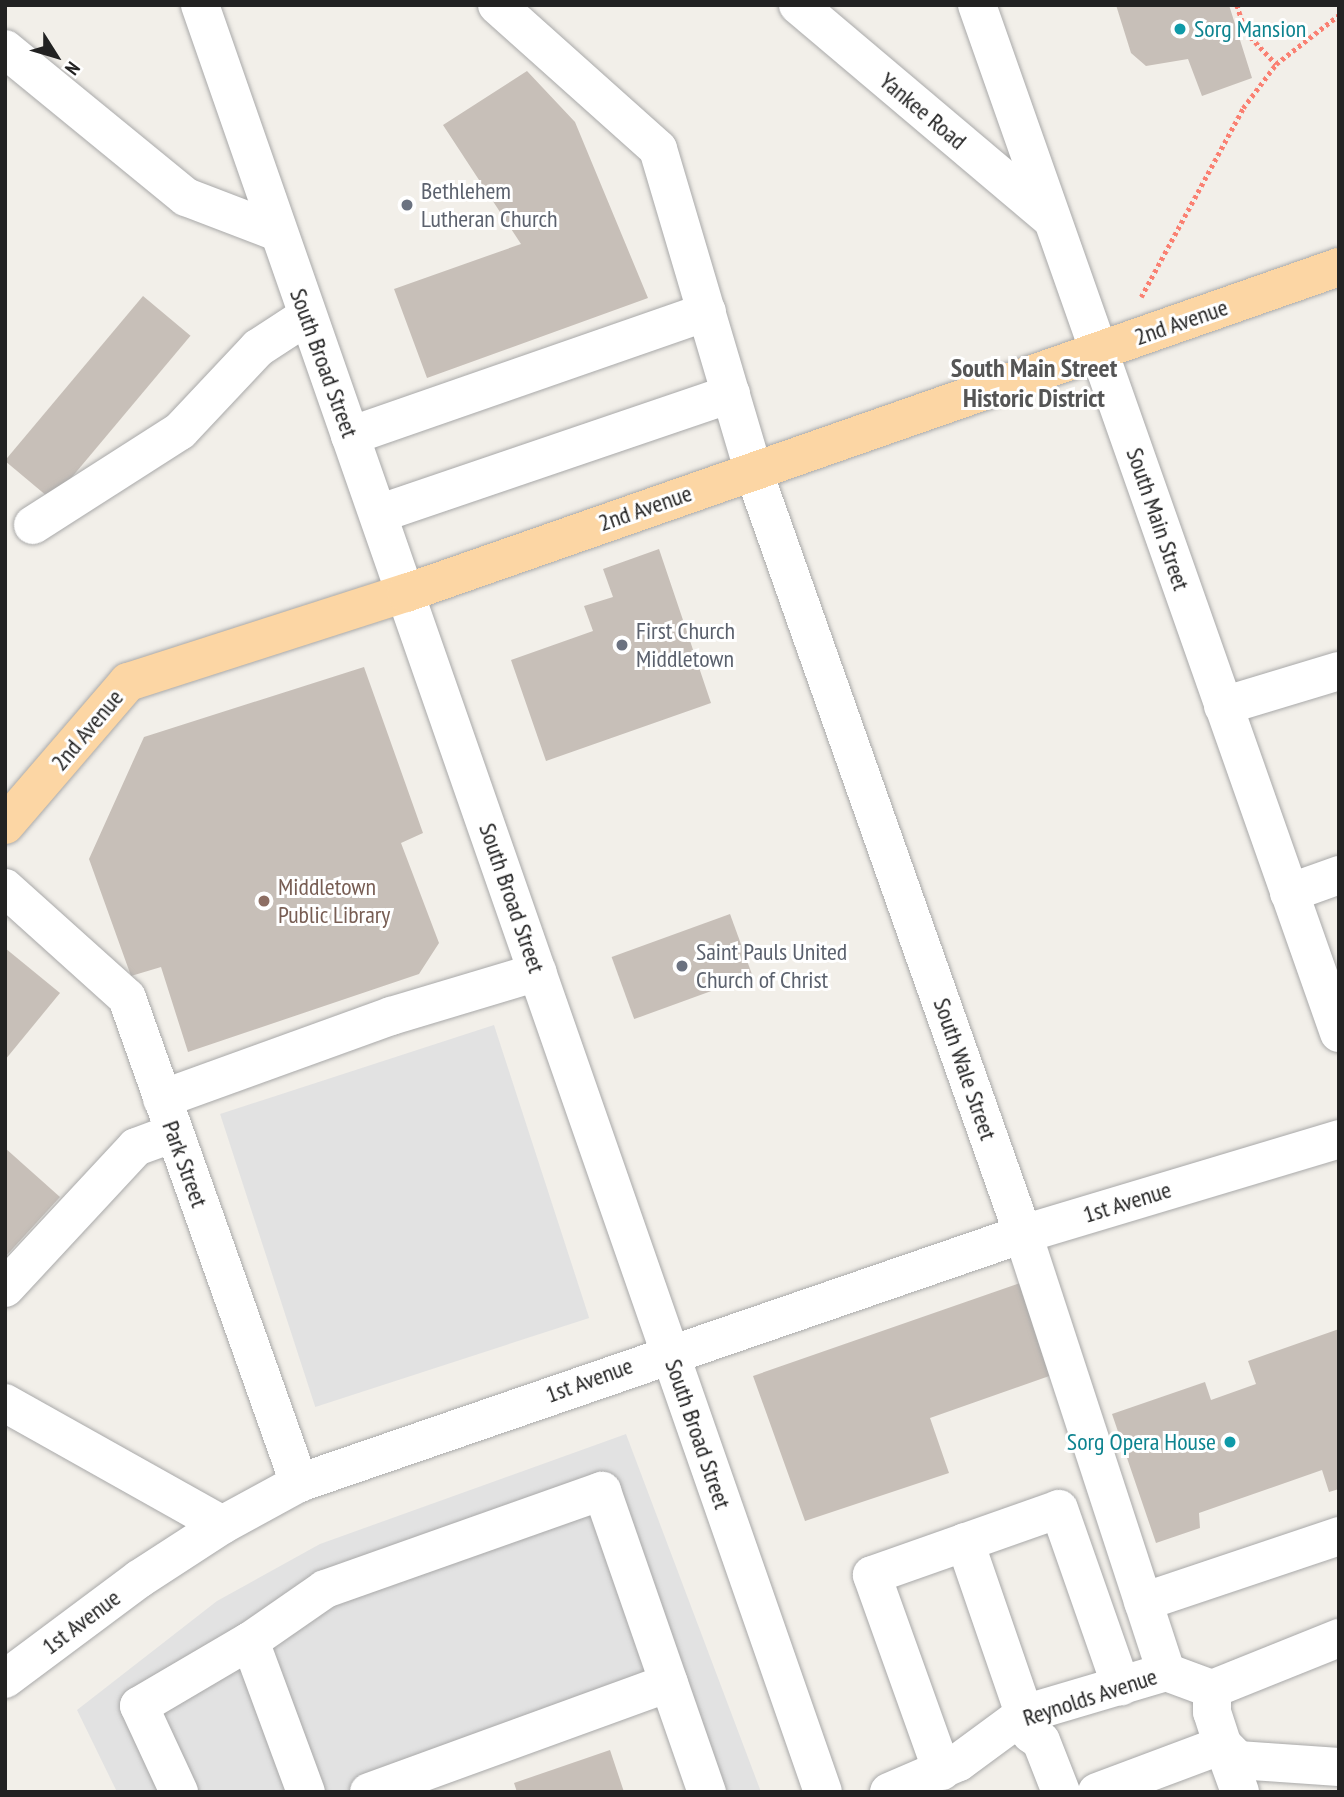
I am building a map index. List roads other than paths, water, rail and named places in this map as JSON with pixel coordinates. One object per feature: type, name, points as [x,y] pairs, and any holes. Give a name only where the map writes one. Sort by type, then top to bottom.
[{"type":"main road","name":"2nd Avenue","points":[[5,825],[128,682],[406,593],[1339,267]]},
{"type":"street","name":"South Broad Street","points":[[200,5],[823,1792]]},
{"type":"street","name":"South Wale Street","points":[[497,5],[658,149],[753,470],[1023,1234],[1166,1672]]},
{"type":"street","name":"Yankee Road","points":[[798,5],[1048,216]]},
{"type":"street","name":"South Main Street","points":[[977,5],[1048,216],[1339,1034]]},
{"type":"street","points":[[5,49],[186,197],[277,232]]},
{"type":"street","points":[[350,436],[707,312]]},
{"type":"street","points":[[33,525],[180,431],[258,348],[307,316]]},
{"type":"street","points":[[378,514],[731,394]]},
{"type":"street","points":[[1223,706],[1339,671]]},
{"type":"street","points":[[1289,894],[1339,875]]},
{"type":"street","name":"Park Street","points":[[5,888],[127,998],[299,1483]]},
{"type":"street","points":[[5,1288],[168,1116],[391,1016],[538,972]]},
{"type":"street","name":"1st Avenue","points":[[5,1679],[139,1579],[222,1525],[299,1483],[670,1352],[1023,1234],[1339,1139]]},
{"type":"street","points":[[5,1403],[222,1525]]},
{"type":"street","points":[[179,1792],[139,1706],[250,1641],[325,1589],[602,1491],[707,1792]]},
{"type":"street","points":[[942,1771],[872,1575],[1059,1508],[1121,1686]]},
{"type":"street","points":[[1143,1602],[1339,1536]]},
{"type":"street","points":[[965,1542],[1031,1734],[1041,1741],[1061,1792]]},
{"type":"street","points":[[1240,1792],[1212,1713],[1212,1689],[1339,1638]]},
{"type":"street","points":[[250,1641],[306,1792]]},
{"type":"street","name":"Reynolds Avenue","points":[[889,1792],[942,1771],[1024,1714],[1166,1672],[1212,1689]]},
{"type":"street","points":[[369,1792],[669,1683]]},
{"type":"street","points":[[1223,1745],[1238,1760],[1255,1765],[1286,1761],[1339,1768]]},
{"type":"street","points":[[1097,1792],[1223,1745]]},
{"type":"place","name":"Sorg Mansion","points":[[1180,29]]},
{"type":"place","name":"Bethlehem Lutheran Church","points":[[407,205]]},
{"type":"place","name":"First Church Middletown","points":[[622,645]]},
{"type":"place","name":"Middletown Public Library","points":[[264,901]]},
{"type":"place","name":"Saint Pauls United Church of Christ","points":[[682,966]]},
{"type":"place","name":"Sorg Opera House","points":[[1230,1442]]},
{"type":"district","name":"South Main Street Historic District","points":[[1034,383]]}]
